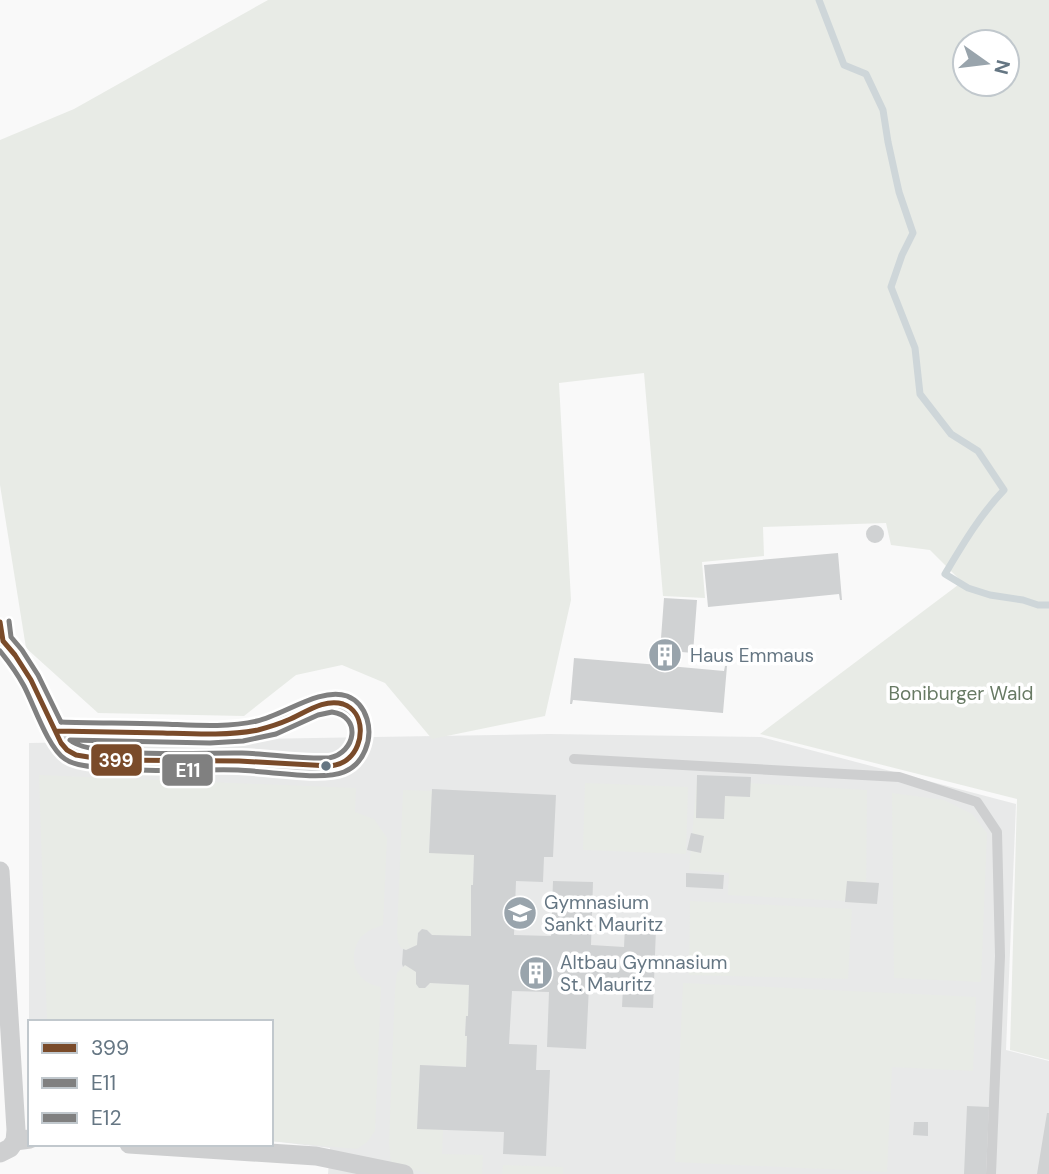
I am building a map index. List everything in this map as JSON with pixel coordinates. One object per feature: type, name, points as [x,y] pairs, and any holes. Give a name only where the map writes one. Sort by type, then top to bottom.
[{"type":"street","points":[[1,640],[15,655],[31,680],[49,720],[67,751],[91,758],[116,761],[340,765],[349,760],[355,751],[361,731],[356,712],[350,706],[332,703],[264,729],[233,734],[56,732]]},
{"type":"street","points":[[0,871],[16,1116],[15,1144]]},
{"type":"street","points":[[160,1146],[316,1156],[404,1174]]},
{"type":"lane","points":[[574,759],[899,777],[977,802],[997,832],[1000,956],[991,1174]]},
{"type":"shaded area","name":"Gymnasium Sankt Mauritz","points":[[549,734],[761,737],[1016,804],[1006,1050],[1049,1061],[1049,1174],[328,1174],[330,1148],[273,1141],[273,1020],[29,1020],[29,743]]},
{"type":"green space","name":"Boniburger Wald","points":[[268,0],[1049,0],[1049,1060],[1010,1050],[1017,799],[760,734],[962,582],[930,550],[891,545],[886,523],[763,527],[764,556],[702,562],[705,598],[663,596],[644,373],[559,383],[571,600],[545,716],[432,739],[385,683],[342,665],[296,675],[244,716],[98,713],[26,648],[0,485],[0,140],[74,109]]},
{"type":"green space","points":[[39,775],[356,788],[355,812],[374,819],[387,838],[383,925],[362,936],[354,953],[357,972],[367,982],[381,987],[375,1131],[367,1142],[357,1149],[273,1141],[273,1020],[47,1020]]},
{"type":"green space","points":[[697,780],[867,790],[866,902],[728,895],[729,873],[689,870]]},
{"type":"green space","points":[[585,783],[688,787],[686,854],[583,850]]},
{"type":"green space","points":[[403,790],[432,791],[429,852],[474,855],[471,936],[432,935],[422,929],[418,933],[417,945],[406,950],[401,948],[398,942]]},
{"type":"green space","points":[[892,793],[944,800],[972,814],[987,833],[981,982],[894,978]]},
{"type":"green space","points":[[690,901],[852,909],[848,979],[689,975]]},
{"type":"green space","points":[[405,965],[416,972],[416,983],[420,988],[425,988],[430,983],[469,985],[465,1035],[466,1067],[420,1065],[443,1130],[442,1154],[483,1155],[482,1174],[432,1174],[391,1163],[389,1143],[395,989],[397,973]]},
{"type":"green space","points":[[683,983],[976,997],[973,1071],[892,1067],[887,1172],[675,1162]]},
{"type":"green space","points":[[503,1165],[563,1167],[563,1174],[502,1174]]},
{"type":"building","points":[[875,525],[881,528],[884,534],[881,540],[875,543],[869,540],[866,534],[869,528]]},
{"type":"building","points":[[838,553],[842,600],[839,594],[708,607],[704,565]]},
{"type":"building","name":"Haus Emmaus","points":[[664,598],[697,600],[693,653],[670,651],[669,666],[724,671],[727,666],[723,713],[573,700],[570,704],[574,658],[659,665]]},
{"type":"building","points":[[697,775],[751,777],[750,797],[725,796],[724,819],[696,818]]},
{"type":"building","name":"Altbau Gymnasium St. Mauritz","points":[[432,789],[556,795],[553,857],[544,857],[543,882],[516,881],[514,935],[551,936],[553,881],[593,882],[591,945],[624,947],[625,926],[656,928],[653,1008],[622,1007],[623,987],[589,986],[586,1049],[547,1047],[549,992],[512,991],[509,1044],[537,1045],[536,1070],[550,1070],[546,1156],[503,1154],[504,1132],[417,1129],[420,1065],[466,1067],[465,1036],[469,985],[430,983],[425,988],[419,988],[416,984],[416,972],[405,965],[403,967],[402,964],[403,949],[417,945],[418,933],[422,929],[432,935],[471,936],[474,855],[429,853]]},
{"type":"building","points":[[691,833],[704,836],[701,853],[687,850]]},
{"type":"building","points":[[686,873],[724,875],[723,889],[686,887]]},
{"type":"building","points":[[847,881],[879,883],[877,904],[845,902]]},
{"type":"building","points":[[967,1106],[989,1107],[986,1174],[964,1174]]},
{"type":"building","points":[[1047,1113],[1049,1174],[1037,1174]]},
{"type":"building","points":[[914,1122],[928,1122],[928,1136],[913,1135]]},
{"type":"waterway","points":[[819,0],[844,65],[866,74],[883,110],[899,192],[913,233],[891,287],[915,348],[920,394],[951,434],[978,451],[1004,490],[965,541],[945,574],[968,588],[990,595],[1049,605]]},
{"type":"transit line","name":"E12","points":[[9,621],[11,637],[38,675],[61,722]]},
{"type":"transit line","name":"399","points":[[0,622],[3,641],[31,680],[61,743],[76,755],[107,760],[239,761],[330,766],[349,758],[360,737],[356,714],[343,704],[336,703],[315,707],[270,727],[234,733],[56,731]]},
{"type":"transit line","name":"E11","points":[[0,651],[24,686],[53,746],[65,759],[79,765],[139,770],[238,770],[308,776],[334,775],[357,763],[362,757],[369,735],[367,719],[360,705],[347,696],[336,694],[314,698],[268,718],[233,725],[61,722]]},
{"type":"transit line","name":"E12","points":[[332,712],[348,720],[352,735],[345,749],[329,758],[242,753],[125,752],[82,746],[70,740],[210,743],[243,741],[276,734],[318,715],[332,712]]},
{"type":"place","name":"Haus Emmaus","points":[[665,655]]},
{"type":"place","name":"Gymnasium Sankt Mauritz","points":[[520,913]]},
{"type":"place","name":"Altbau Gymnasium St. Mauritz","points":[[536,973]]}]
